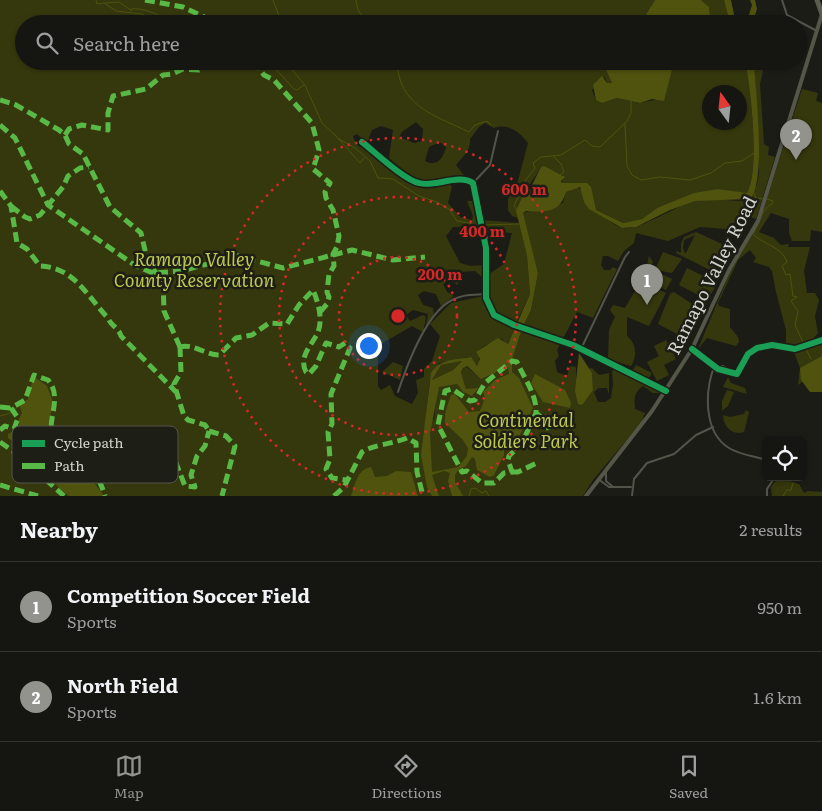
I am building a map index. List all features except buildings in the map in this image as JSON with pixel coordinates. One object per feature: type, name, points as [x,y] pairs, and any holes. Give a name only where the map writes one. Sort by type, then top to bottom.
[{"type":"highway","points":[[817,0],[821,12]]},
{"type":"main road","name":"Ramapo Valley Road","points":[[807,63],[821,12]]},
{"type":"main road","name":"Ramapo Valley Road","points":[[586,496],[666,391],[692,350],[729,270],[759,218],[805,70]]},
{"type":"street","points":[[782,0],[788,15]]},
{"type":"street","points":[[807,26],[817,31]]},
{"type":"street","points":[[473,183],[490,165],[498,131]]},
{"type":"street","points":[[362,142],[415,182],[430,184],[467,180],[473,183]]},
{"type":"street","points":[[473,183],[487,256],[486,294],[488,305],[494,315],[514,325],[581,349],[666,391]]},
{"type":"street","points":[[581,349],[629,252]]},
{"type":"street","points":[[398,392],[406,368],[439,309],[460,297],[486,294]]},
{"type":"street","points":[[692,350],[714,366],[733,373],[740,373],[745,359],[757,348],[772,345],[795,349],[822,340]]},
{"type":"street","points":[[714,366],[708,395],[712,427],[720,440],[728,448],[762,459]]},
{"type":"street","points":[[632,496],[632,487],[642,467],[651,460],[677,452],[696,435],[712,427]]},
{"type":"street","points":[[606,469],[608,485],[615,487]]},
{"type":"street","points":[[598,479],[607,486],[632,487]]},
{"type":"street","points":[[767,496],[773,481]]},
{"type":"green space","name":"Ramapo Valley County Reservation","points":[[0,0],[655,0],[646,15],[15,15],[15,70],[606,70],[612,83],[607,83],[605,77],[592,90],[596,100],[602,103],[617,98],[639,103],[665,98],[671,70],[747,70],[752,109],[754,149],[751,183],[747,194],[718,189],[657,208],[642,219],[623,223],[596,210],[587,184],[562,183],[563,176],[541,167],[521,198],[518,218],[512,216],[508,210],[508,199],[516,188],[528,143],[521,135],[509,128],[494,128],[485,123],[479,127],[470,139],[466,153],[456,165],[466,178],[416,181],[389,158],[393,130],[381,126],[372,130],[367,143],[357,134],[353,136],[356,144],[412,183],[429,186],[448,182],[452,187],[448,203],[460,217],[472,220],[473,216],[467,201],[475,201],[480,234],[471,235],[461,227],[453,227],[446,236],[460,263],[471,266],[483,265],[484,279],[475,271],[459,272],[460,281],[457,285],[450,279],[443,284],[447,292],[454,296],[441,306],[436,294],[424,291],[418,295],[423,305],[433,308],[434,315],[426,326],[428,314],[413,310],[406,315],[410,321],[423,315],[426,317],[423,332],[412,326],[381,344],[383,347],[378,357],[378,386],[381,390],[390,385],[395,396],[412,404],[418,393],[416,380],[424,377],[424,369],[432,361],[440,336],[430,324],[451,303],[483,296],[487,310],[496,320],[509,327],[516,327],[507,345],[502,339],[484,346],[476,353],[479,356],[479,365],[475,364],[469,357],[439,363],[430,379],[426,416],[434,420],[437,390],[441,385],[457,384],[466,394],[473,395],[479,389],[466,389],[461,372],[465,366],[481,378],[492,375],[503,365],[509,366],[523,326],[531,310],[538,273],[522,213],[563,203],[566,192],[577,187],[582,190],[584,202],[603,217],[623,228],[638,226],[694,201],[711,199],[740,201],[757,185],[759,172],[754,70],[763,70],[760,84],[764,144],[769,147],[768,155],[775,157],[756,219],[746,215],[726,229],[700,227],[668,241],[636,233],[634,243],[624,251],[618,261],[608,256],[603,256],[601,265],[604,270],[610,270],[613,267],[617,269],[593,318],[577,312],[557,350],[559,356],[555,361],[557,372],[567,376],[570,366],[576,367],[576,377],[593,390],[592,374],[588,369],[592,368],[599,375],[609,373],[609,394],[607,388],[599,388],[594,392],[598,402],[605,402],[611,398],[612,371],[615,369],[630,374],[660,390],[662,393],[653,393],[643,386],[636,393],[635,409],[645,413],[641,423],[593,480],[583,496],[0,496]],"holes":[[[416,122],[423,129],[422,141],[414,143],[399,137],[402,132]],[[440,142],[446,147],[442,158],[433,163],[425,161],[429,147]]]},
{"type":"green space","points":[[701,0],[724,0],[728,15],[710,15],[709,7]]},
{"type":"green space","points":[[802,89],[818,93],[816,101],[822,103],[822,232],[811,230],[810,241],[792,241],[789,233],[789,219],[771,213],[759,232],[774,238],[781,245],[789,244],[788,247],[810,247],[804,271],[807,293],[815,293],[819,300],[815,316],[818,333],[804,344],[786,346],[786,330],[772,271],[769,267],[753,262],[756,258],[750,250],[738,260],[718,303],[719,306],[730,309],[730,327],[738,337],[739,342],[736,346],[707,338],[698,349],[730,272],[760,220]]},
{"type":"green space","points":[[481,220],[519,223],[527,256],[530,294],[516,324],[507,320],[495,310],[489,292],[489,274],[504,264],[512,233],[488,231]]},
{"type":"green space","points":[[696,232],[722,244],[727,250],[727,263],[716,273],[676,253],[677,251],[681,253],[681,243],[684,237]],"holes":[[[695,235],[686,253],[685,253],[683,248],[684,240]],[[723,250],[725,262],[715,268]]]},
{"type":"green space","points":[[663,252],[682,259],[672,273],[655,270]]},
{"type":"green space","points":[[649,256],[653,262],[644,282],[666,293],[649,326],[627,317],[627,336],[635,350],[635,358],[631,366],[608,359],[609,330],[615,317],[610,310],[613,305],[625,308],[635,291],[634,282],[640,281],[646,269]]},
{"type":"green space","points":[[687,268],[717,283],[708,300],[679,285]]},
{"type":"green space","points":[[653,270],[672,279],[666,290],[648,281]]},
{"type":"green space","points":[[674,292],[701,310],[692,330],[679,335],[658,324],[670,294]]},
{"type":"green space","points":[[666,340],[676,359],[664,365],[669,375],[657,381],[647,362],[659,356],[654,346]]},
{"type":"green space","points":[[822,342],[822,356],[801,368],[802,382],[798,385],[800,368],[794,352]]},
{"type":"green space","points":[[462,361],[453,370],[432,380],[441,365]]},
{"type":"green space","points":[[393,362],[403,366],[400,380],[382,372]]},
{"type":"green space","points":[[636,365],[652,373],[649,378],[633,370]]},
{"type":"green space","points":[[728,377],[731,383],[745,388],[747,394],[723,387]]},
{"type":"green space","points":[[727,390],[734,392],[728,406],[722,411],[722,401]]},
{"type":"green space","points":[[746,410],[749,412],[744,432],[736,433],[729,430],[723,415],[730,417],[744,414]]},
{"type":"green space","points":[[776,481],[790,481],[799,484],[804,493],[808,491],[822,492],[822,496],[772,496],[771,487]]},
{"type":"shaded area","points":[[655,0],[701,0],[709,7],[710,15],[646,15]]},
{"type":"shaded area","points":[[724,0],[731,0],[734,15],[728,15]]},
{"type":"shaded area","points":[[750,0],[755,0],[757,9],[755,15],[749,15],[752,5]]},
{"type":"shaded area","points":[[606,70],[672,70],[664,101],[652,99],[640,103],[617,98],[602,103],[596,100],[593,85],[602,76],[607,83],[612,83]]},
{"type":"shaded area","points":[[746,70],[755,70],[759,133],[758,174],[755,189],[750,199],[695,201],[670,210],[636,227],[622,228],[589,209],[584,202],[580,187],[566,192],[556,208],[546,211],[526,211],[523,213],[538,273],[531,310],[523,326],[512,359],[512,372],[519,378],[533,408],[517,441],[504,446],[504,455],[494,475],[490,477],[477,470],[475,459],[472,457],[466,466],[458,470],[455,475],[455,482],[463,496],[452,496],[448,481],[450,473],[444,471],[432,475],[439,496],[432,496],[427,487],[421,455],[431,373],[439,365],[454,359],[471,357],[477,366],[480,359],[476,352],[498,338],[508,344],[530,294],[527,256],[516,211],[522,197],[531,187],[541,167],[544,166],[565,177],[561,181],[562,183],[587,183],[591,187],[596,210],[623,223],[642,219],[657,208],[694,193],[718,189],[747,193],[753,167],[752,109]],"holes":[[[462,361],[453,370],[432,380],[441,365]],[[503,365],[508,367],[509,374],[495,380],[483,392],[485,398],[480,411],[469,412],[455,394],[451,395],[445,423],[463,440],[468,448],[467,456],[458,467],[432,472],[430,434],[439,387],[457,384],[463,392],[472,396],[479,388],[466,389],[461,372],[463,368],[467,366],[481,379],[495,373]]]},
{"type":"shaded area","points":[[579,353],[592,373],[593,390],[582,405],[578,404],[575,391]]},
{"type":"shaded area","points":[[822,356],[822,392],[810,392],[801,380],[800,368]]},
{"type":"shaded area","points":[[535,374],[565,390],[571,403],[570,408],[543,402],[531,383]]},
{"type":"shaded area","points":[[36,378],[47,386],[53,402],[48,426],[19,426],[19,419],[22,413],[19,405],[28,399],[32,382]]},
{"type":"shaded area","points":[[12,432],[12,441],[8,438],[8,434]]},
{"type":"shaded area","points":[[371,467],[375,477],[387,476],[396,471],[411,472],[418,496],[351,496],[359,474]]},
{"type":"shaded area","points":[[55,483],[94,483],[104,496],[69,496]]},
{"type":"waterway","points":[[96,0],[97,4],[104,3],[116,11],[144,15]]},
{"type":"waterway","points":[[273,0],[279,15]]},
{"type":"waterway","points":[[356,0],[361,15]]},
{"type":"waterway","points":[[105,3],[119,2],[132,11]]},
{"type":"waterway","points":[[131,9],[140,9],[158,15]]},
{"type":"waterway","points":[[276,70],[294,89],[297,90],[304,85]]},
{"type":"waterway","points":[[292,70],[305,85],[322,123],[360,163],[364,158]]},
{"type":"waterway","points":[[398,70],[404,89],[411,99],[431,114],[469,132],[475,125],[487,121],[491,125]]},
{"type":"waterway","points":[[518,211],[514,206],[525,181],[535,168],[533,163],[541,157],[561,155],[585,140],[592,146],[600,147],[627,121],[631,113],[631,101]]},
{"type":"waterway","points":[[625,124],[627,166],[632,175],[641,180],[660,177],[690,180],[711,173],[725,163],[742,161],[754,153]]},
{"type":"waterway","points":[[339,139],[355,148],[370,161],[378,178],[393,179],[419,196],[437,202],[449,209],[457,221],[480,225],[519,224]]},
{"type":"waterway","points":[[554,157],[561,164],[564,172],[560,175]]},
{"type":"waterway","points":[[754,193],[756,198],[763,199]]},
{"type":"waterway","points":[[767,199],[773,201],[772,204],[763,212],[753,234],[777,249],[785,257],[787,262],[782,266],[786,275],[790,274],[793,296],[797,297],[791,301],[798,311],[795,325],[803,342]]},
{"type":"waterway","points":[[806,349],[811,359]]},
{"type":"waterway","points":[[0,416],[8,414],[19,406]]},
{"type":"waterway","points":[[783,496],[787,490],[791,490],[793,483]]},
{"type":"waterway","points":[[469,496],[471,489],[475,488],[482,493],[486,491],[489,496]]},
{"type":"marked path","points":[[145,0],[183,7],[200,15]]},
{"type":"marked path","points":[[65,135],[69,129],[82,125],[108,130],[108,113],[113,96],[146,89],[163,75],[181,70]]},
{"type":"marked path","points":[[260,70],[264,75],[274,80],[312,123],[319,150],[313,169],[330,183],[325,192],[326,198],[333,210],[339,236],[337,247],[333,254],[334,266],[329,274],[327,292],[329,297],[327,304],[320,312]]},
{"type":"marked path","points":[[0,100],[16,105],[65,135],[69,144],[83,154],[110,207],[141,233],[148,263],[163,281],[164,311],[180,347]]},
{"type":"marked path","points":[[0,125],[15,138],[48,205],[136,266],[153,273],[181,271],[238,256],[283,268],[352,250],[393,260],[425,257]]},
{"type":"marked path","points":[[11,206],[30,219],[40,215],[63,187],[68,176],[80,168],[89,167]]},
{"type":"marked path","points":[[0,191],[11,206],[17,243],[27,249],[40,266],[62,271],[79,284],[119,331],[121,336],[176,392]]},
{"type":"marked path","points":[[180,347],[185,346],[219,355],[236,338],[252,335],[269,323],[287,324],[299,305],[313,290],[319,307],[320,325],[304,358],[306,372],[309,374],[316,366],[326,343],[339,347],[345,343],[350,348],[331,394],[332,424],[328,432],[330,459],[326,469],[332,478],[346,480]]},
{"type":"marked path","points":[[180,347],[181,372],[174,384],[184,416],[188,420],[205,425],[209,431]]},
{"type":"marked path","points":[[536,413],[522,443],[509,456],[508,460],[512,472],[504,473],[494,483],[482,483],[467,471],[462,472],[438,425],[445,391],[452,389],[470,401],[475,400],[485,383],[512,361],[517,362],[532,393],[536,413],[546,421],[549,430]]},
{"type":"marked path","points":[[15,426],[18,418],[11,408],[25,400],[34,375],[48,380],[52,387],[55,401],[51,426]]},
{"type":"marked path","points":[[0,407],[11,408]]},
{"type":"marked path","points":[[0,430],[5,426],[12,428]]},
{"type":"marked path","points":[[209,431],[226,436],[235,446],[222,496]]},
{"type":"marked path","points":[[178,468],[185,486],[195,487],[191,475],[197,456],[205,446],[209,431]]},
{"type":"marked path","points":[[334,496],[344,487],[362,452],[407,438],[416,443],[417,472],[423,496]]},
{"type":"marked path","points":[[0,442],[12,450]]},
{"type":"marked path","points":[[512,472],[518,472],[539,462]]},
{"type":"marked path","points":[[50,483],[64,496]]},
{"type":"marked path","points":[[100,483],[105,496]]},
{"type":"marked path","points":[[0,485],[38,496]]},
{"type":"cycle path","points":[[362,142],[413,181],[432,184],[460,179],[473,183],[486,248],[486,298],[494,315],[514,325],[573,345],[666,391]]},
{"type":"cycle path","points":[[692,349],[718,369],[737,374],[748,354],[757,348],[772,345],[795,349],[822,340]]},
{"type":"place","name":"North Field","points":[[796,160]]},
{"type":"place","name":"Competition Soccer Field","points":[[647,305]]},
{"type":"park label","name":"Continental Soldiers Park","points":[[526,429]]}]
